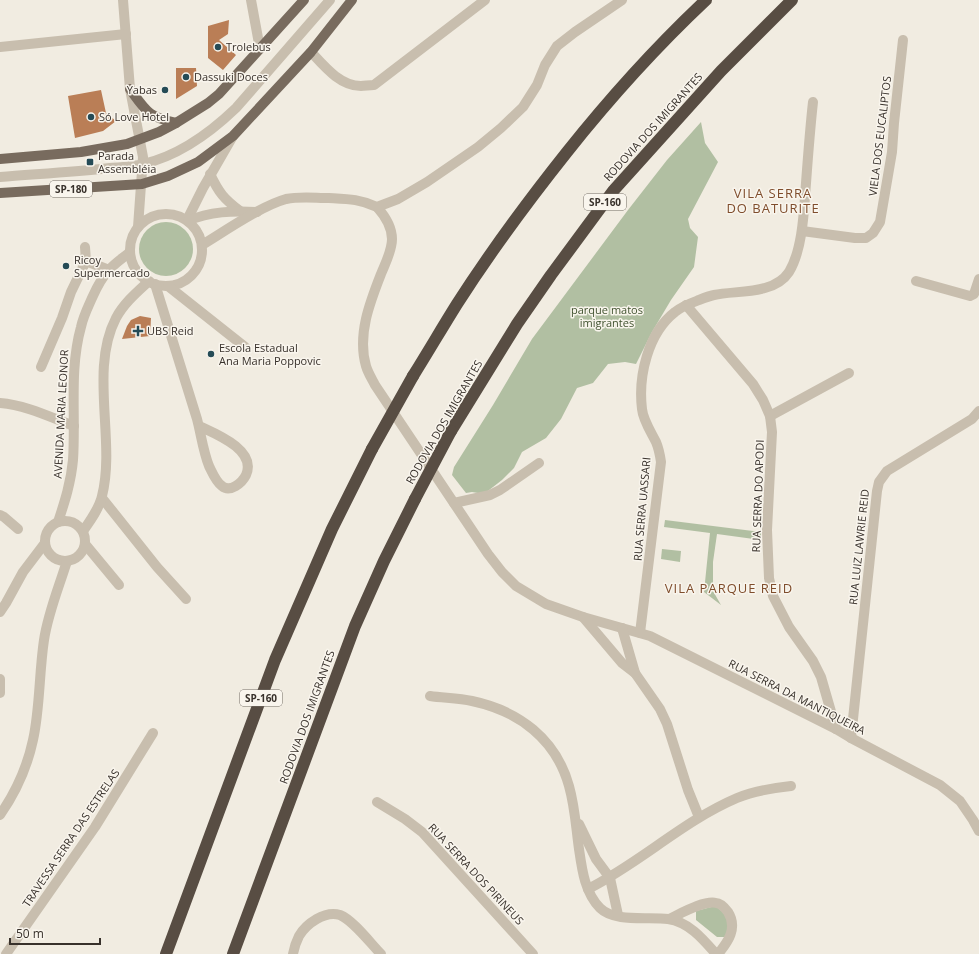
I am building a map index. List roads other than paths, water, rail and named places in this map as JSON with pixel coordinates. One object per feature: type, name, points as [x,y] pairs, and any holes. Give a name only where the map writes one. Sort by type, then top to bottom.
[{"type":"highway","name":"SP-160","points":[[166,954],[275,660],[332,529],[372,449],[413,376],[495,248],[538,188],[602,108],[675,29],[706,0]]},
{"type":"highway","name":"RODOVIA DOS IMIGRANTES","points":[[233,954],[355,626],[384,561],[451,431],[517,324],[613,191],[721,70],[792,0]]},
{"type":"main road","points":[[0,159],[88,151],[127,144],[159,132],[208,103],[219,94],[304,0]]},
{"type":"main road","name":"SP-180","points":[[0,194],[142,184],[168,176],[193,164],[214,151],[233,136],[311,52],[352,0]]},
{"type":"main road","points":[[130,89],[145,109],[153,116],[162,120],[176,123]]},
{"type":"street","points":[[123,0],[130,89],[143,164],[142,184],[138,207],[138,227]]},
{"type":"street","points":[[251,0],[260,49]]},
{"type":"street","points":[[0,177],[91,171],[143,164],[190,144],[221,123],[236,108],[330,0]]},
{"type":"street","points":[[311,52],[334,75],[350,84],[360,86],[374,84],[485,0]]},
{"type":"street","points":[[202,245],[276,202],[298,197],[355,199],[377,206],[398,198],[426,182],[478,147],[523,107],[537,85],[545,65],[557,46],[622,0]]},
{"type":"street","points":[[0,47],[126,34]]},
{"type":"street","name":"VIELA DOS EUCALIPTOS","points":[[802,231],[866,238],[873,233],[880,222],[892,152],[902,40]]},
{"type":"street","name":"RUA SERRA UASSARI","points":[[640,633],[660,462],[659,451],[642,410],[641,391],[644,367],[652,344],[661,327],[675,312],[712,295],[752,291],[772,286],[783,279],[789,272],[802,231],[813,102]]},
{"type":"street","points":[[188,220],[210,174],[233,136]]},
{"type":"street","points":[[210,174],[221,195],[240,212]]},
{"type":"street","name":"RUA SERRA DA MANTIQUEIRA","points":[[377,206],[388,220],[392,239],[387,259],[370,303],[365,323],[363,353],[366,367],[375,385],[488,554],[502,572],[516,586],[546,604],[583,617],[650,636],[836,729],[940,785],[960,801],[979,831]]},
{"type":"street","points":[[188,220],[207,214],[257,212]]},
{"type":"street","points":[[167,213],[177,215],[188,220],[197,232],[202,245],[200,263],[189,278],[181,283],[168,286],[152,283],[139,274],[133,264],[130,252],[131,243],[138,227],[146,219],[167,213]]},
{"type":"street","points":[[41,367],[62,318],[71,292],[86,261],[85,247]]},
{"type":"street","name":"AVENIDA MARIA LEONOR","points":[[58,522],[68,492],[71,476],[74,426],[74,373],[81,326],[94,295],[109,270],[130,252]]},
{"type":"street","points":[[86,261],[109,270]]},
{"type":"street","points":[[916,281],[970,296],[974,294],[979,279]]},
{"type":"street","points":[[152,283],[199,426],[209,466],[222,487],[228,489],[234,487],[245,477],[248,469],[248,461],[245,454],[218,435],[199,426]]},
{"type":"street","points":[[83,531],[102,498],[105,478],[104,372],[108,341],[116,319],[122,308],[152,283]]},
{"type":"street","points":[[168,286],[245,347]]},
{"type":"street","name":"RUA SERRA DO APODI","points":[[686,306],[753,384],[763,400],[770,416],[772,432],[767,530],[769,578],[773,596],[789,627],[813,661],[821,677],[836,729]]},
{"type":"street","points":[[770,416],[850,372]]},
{"type":"street","points":[[0,403],[12,404],[38,412],[74,426]]},
{"type":"street","name":"RUA LUIZ LAWRIE REID","points":[[851,738],[879,482],[887,471],[966,422],[979,411]]},
{"type":"street","points":[[454,503],[490,495],[500,490],[539,463]]},
{"type":"street","points":[[102,498],[157,567],[186,599]]},
{"type":"street","points":[[0,515],[18,529]]},
{"type":"street","points":[[64,520],[75,523],[83,531],[85,544],[79,556],[74,560],[61,561],[50,555],[45,543],[48,529],[64,520]]},
{"type":"street","points":[[0,612],[23,572],[45,543]]},
{"type":"street","points":[[85,544],[118,585]]},
{"type":"street","points":[[0,815],[18,785],[27,763],[33,739],[44,638],[67,561]]},
{"type":"street","points":[[583,617],[622,663],[635,672]]},
{"type":"street","points":[[622,628],[635,672],[660,709],[669,731],[688,790],[699,817]]},
{"type":"street","points":[[0,679],[0,693]]},
{"type":"street","points":[[430,696],[471,701],[495,707],[508,713],[537,733],[550,747],[562,765],[569,786],[576,818],[590,850],[610,878],[618,915]]},
{"type":"street","name":"TRAVESSA SERRA DAS ESTRELAS","points":[[6,954],[95,827],[154,733]]},
{"type":"street","points":[[588,890],[610,878],[699,817],[737,798],[767,789],[791,786]]},
{"type":"street","name":"RUA SERRA DOS PIRINEUS","points":[[376,802],[405,819],[422,832],[533,954]]},
{"type":"street","points":[[576,818],[576,832],[588,890],[602,910],[626,918],[669,919],[696,932],[717,954],[727,943],[732,932],[732,924],[729,914],[724,907],[716,902],[700,905],[669,919]]},
{"type":"street","points":[[293,954],[300,935],[314,920],[331,914],[340,915],[349,920],[381,954]]},
{"type":"place","name":"Trolebus","points":[[218,47]]},
{"type":"place","name":"Dassuki Doces","points":[[186,77]]},
{"type":"place","name":"Yabas","points":[[165,90]]},
{"type":"place","name":"Só Love Hotel","points":[[91,117]]},
{"type":"place","name":"Parada Assembléia","points":[[90,162]]},
{"type":"place","name":"Ricoy Supermercado","points":[[66,266]]},
{"type":"place","name":"UBS Reid","points":[[138,331]]},
{"type":"place","name":"Escola Estadual Ana Maria Poppovic","points":[[211,354]]},
{"type":"district","name":"VILA SERRA DO BATURITE","points":[[773,200]]},
{"type":"district","name":"VILA PARQUE REID","points":[[729,588]]},
{"type":"park label","name":"parque matos imigrantes","points":[[607,316]]}]
